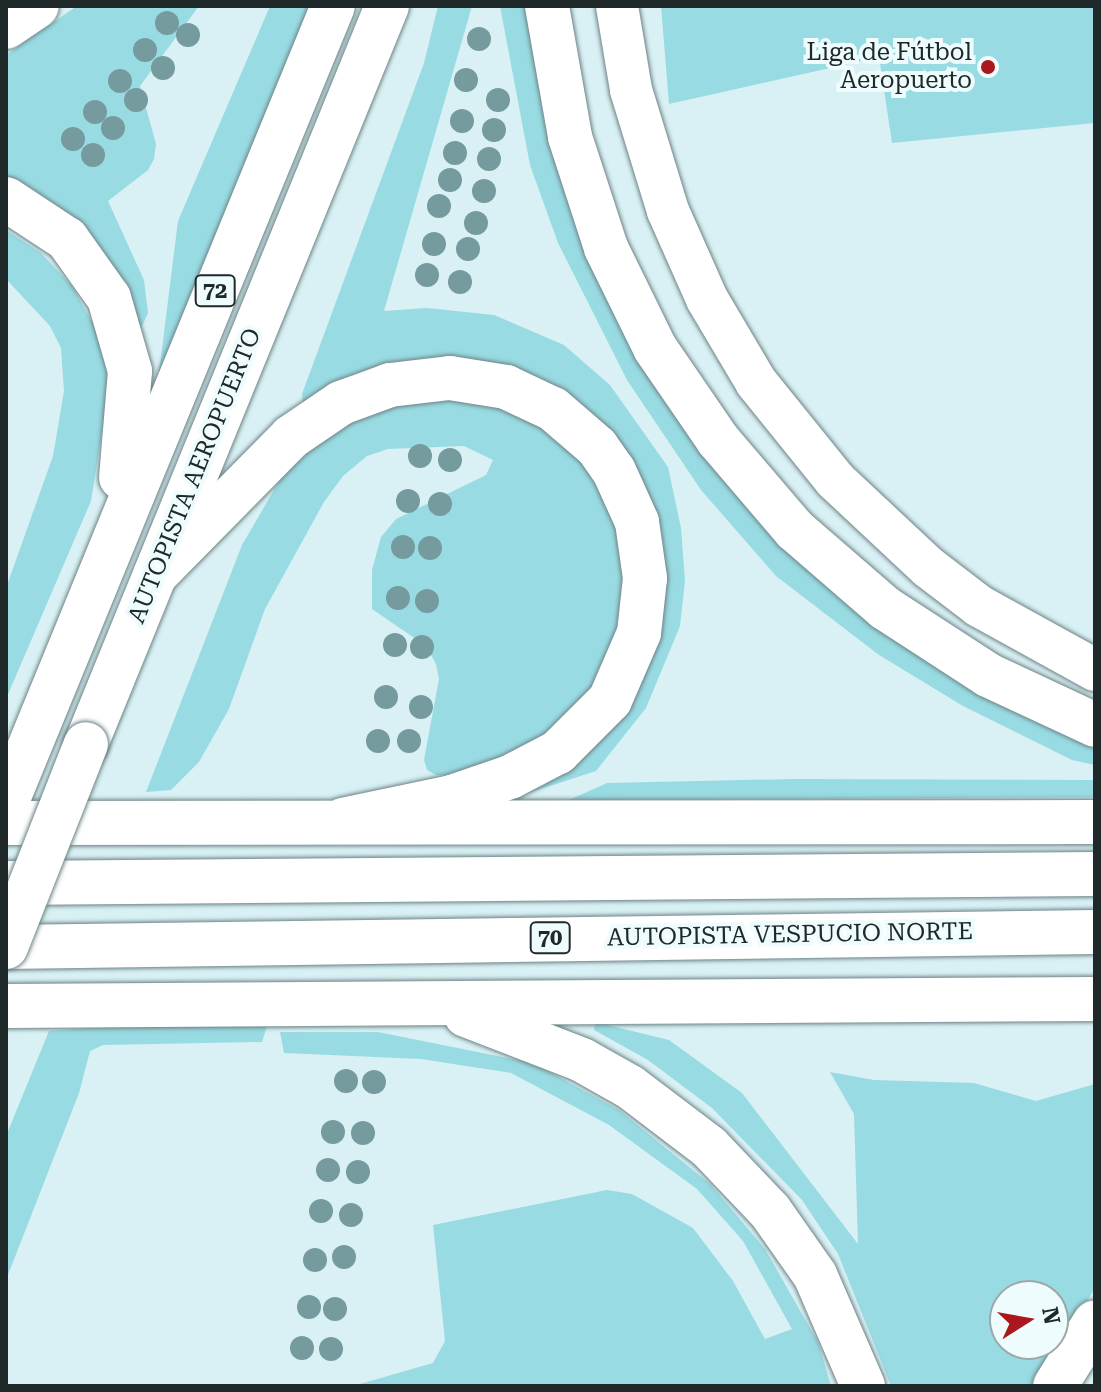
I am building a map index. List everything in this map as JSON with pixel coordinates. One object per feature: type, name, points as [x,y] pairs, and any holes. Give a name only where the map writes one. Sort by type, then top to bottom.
[{"type":"highway","points":[[6,27],[37,6]]},
{"type":"highway","name":"72","points":[[6,804],[333,6]]},
{"type":"highway","name":"AUTOPISTA AEROPUERTO","points":[[6,947],[387,6]]},
{"type":"highway","points":[[547,6],[570,137],[606,248],[655,348],[718,440],[795,530],[885,608],[988,675],[1095,725]]},
{"type":"highway","points":[[6,199],[50,224],[83,257],[109,298],[125,345],[131,397],[128,442],[98,576]]},
{"type":"highway","points":[[155,575],[291,437],[341,403],[390,385],[450,378],[506,387],[553,409],[597,447],[637,522],[645,578],[639,633],[610,700],[558,752],[510,777],[452,797],[343,820]]},
{"type":"highway","points":[[6,823],[343,820],[1095,822]]},
{"type":"highway","points":[[6,883],[1095,874]]},
{"type":"highway","name":"AUTOPISTA VESPUCIO NORTE","points":[[6,947],[1095,932]]},
{"type":"highway","points":[[6,1006],[1095,999]]},
{"type":"highway","points":[[421,1004],[496,1025],[582,1060],[630,1087],[709,1147],[770,1211],[815,1275],[863,1386]]},
{"type":"highway","points":[[1055,1386],[1095,1322]]},
{"type":"street","points":[[617,6],[631,90],[668,211],[707,299],[756,382],[835,480],[928,567],[979,606],[1095,670]]},
{"type":"shaded area","points":[[77,6],[199,6],[140,86],[156,144],[154,159],[148,170],[108,201],[144,280],[148,313],[140,330],[6,191],[6,55]]},
{"type":"shaded area","points":[[270,6],[319,6],[159,373],[178,221]]},
{"type":"shaded area","points":[[438,6],[472,6],[384,311],[427,308],[494,315],[564,345],[610,385],[668,467],[681,528],[685,581],[680,626],[646,708],[596,771],[525,794],[549,776],[663,572],[531,382],[303,405],[302,394],[424,63]]},
{"type":"shaded area","points":[[500,6],[530,6],[697,442],[1095,743],[1095,765],[1072,760],[963,706],[879,655],[776,576],[701,490],[627,380],[558,243],[530,165]]},
{"type":"shaded area","name":"Liga de Fútbol Aeropuerto","points":[[661,6],[1095,6],[1095,123],[892,143],[879,57],[669,104]]},
{"type":"shaded area","points":[[6,230],[41,253],[72,286],[98,333],[110,383],[91,501],[6,699],[6,588],[53,456],[64,391],[61,348],[50,326],[6,279]]},
{"type":"shaded area","points":[[469,397],[542,423],[596,477],[618,526],[625,574],[621,623],[590,692],[554,730],[472,775],[436,775],[427,770],[424,760],[439,679],[436,664],[426,646],[372,609],[372,570],[381,537],[396,519],[486,475],[493,460],[464,446],[388,449],[367,456],[343,476],[324,502],[265,609],[229,709],[199,762],[171,790],[146,792],[242,545],[281,478],[341,422],[413,400]]},
{"type":"shaded area","points":[[793,779],[1095,780],[1095,797],[569,800],[607,783]]},
{"type":"shaded area","points":[[595,1022],[669,1040],[742,1093],[858,1244],[854,1114],[830,1072],[874,1080],[974,1083],[1036,1101],[1095,1084],[1095,1288],[1069,1330],[1069,1280],[989,1280],[989,1360],[1051,1360],[1035,1386],[891,1386],[838,1254],[802,1200],[712,1108],[648,1060],[594,1030]]},
{"type":"shaded area","points":[[156,1023],[267,1026],[262,1042],[103,1045],[90,1051],[79,1093],[6,1280],[6,1136],[49,1031]]},
{"type":"shaded area","points":[[280,1032],[378,1032],[533,1063],[619,1110],[710,1184],[765,1249],[818,1342],[831,1386],[353,1386],[433,1363],[445,1341],[433,1225],[607,1190],[632,1194],[693,1228],[733,1281],[765,1339],[792,1329],[743,1241],[697,1189],[609,1125],[511,1073],[421,1059],[284,1053]]},
{"type":"place","name":"Liga de Fútbol Aeropuerto","points":[[988,67]]}]
